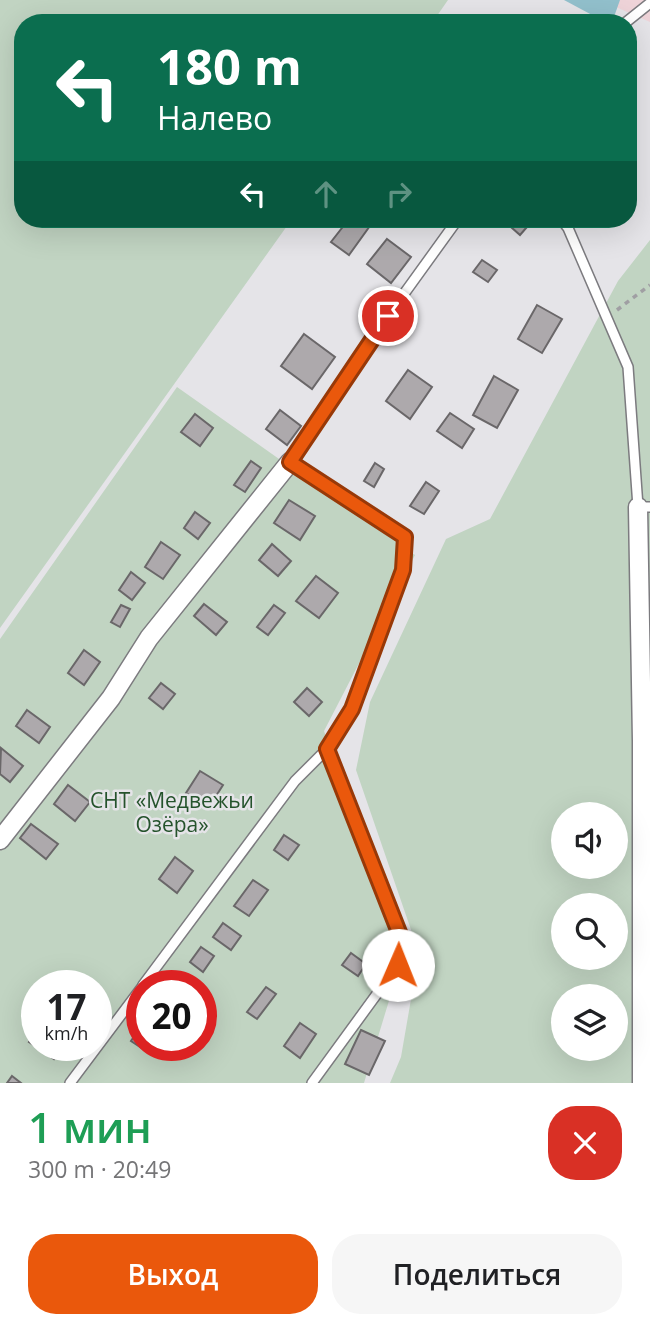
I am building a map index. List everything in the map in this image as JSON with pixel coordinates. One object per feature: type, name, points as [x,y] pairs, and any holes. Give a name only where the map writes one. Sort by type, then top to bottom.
[{"type":"street","points":[[0,840],[111,698],[149,638],[290,462]]},
{"type":"street","points":[[642,1083],[647,971],[644,507]]},
{"type":"lane","points":[[636,14],[650,3]]},
{"type":"lane","points":[[154,970],[295,781],[327,749],[352,709],[403,570],[405,537],[290,462],[388,316],[452,228]]},
{"type":"lane","points":[[568,228],[628,367],[644,507]]},
{"type":"lane","points":[[312,1083],[398,965],[402,940],[327,749]]},
{"type":"lane","points":[[70,1083],[126,1008]]},
{"type":"path","points":[[607,317],[650,285]]},
{"type":"shaded area","points":[[600,0],[650,0],[650,22]]},
{"type":"green space","points":[[0,0],[448,0],[438,14],[14,14],[14,228],[286,228],[0,628]]},
{"type":"green space","points":[[650,240],[650,1083],[390,1083],[401,1057],[419,953],[356,770],[370,702],[446,539],[490,519],[618,281]]},
{"type":"green space","name":"СНТ «Медвежьи Озёра»","points":[[177,387],[415,555],[324,731],[405,948],[364,1083],[0,1083],[0,639]]},
{"type":"water","points":[[564,0],[620,0],[615,14],[590,14]]},
{"type":"building","points":[[342,228],[368,228],[349,255],[331,242]]},
{"type":"building","points":[[512,228],[526,228],[520,235]]},
{"type":"building","points":[[387,239],[411,257],[391,283],[367,264]]},
{"type":"building","points":[[482,260],[497,270],[488,282],[473,272]]},
{"type":"building","points":[[537,305],[562,319],[542,353],[518,339]]},
{"type":"building","points":[[304,334],[335,357],[312,389],[281,366]]},
{"type":"building","points":[[408,370],[432,387],[410,419],[386,401]]},
{"type":"building","points":[[494,376],[518,390],[497,428],[473,415]]},
{"type":"building","points":[[280,410],[301,426],[287,445],[266,429]]},
{"type":"building","points":[[450,413],[474,429],[462,448],[437,431]]},
{"type":"building","points":[[195,414],[213,428],[200,446],[181,432]]},
{"type":"building","points":[[251,461],[261,468],[245,492],[234,485]]},
{"type":"building","points":[[375,463],[384,469],[374,487],[364,481]]},
{"type":"building","points":[[426,482],[439,491],[424,514],[410,506]]},
{"type":"building","points":[[289,500],[315,516],[300,540],[274,523]]},
{"type":"building","points":[[195,512],[210,523],[198,539],[184,528]]},
{"type":"building","points":[[161,542],[180,555],[163,579],[145,567]]},
{"type":"building","points":[[272,544],[291,561],[278,576],[259,560]]},
{"type":"building","points":[[131,572],[145,583],[132,600],[119,590]]},
{"type":"building","points":[[316,576],[338,593],[319,618],[296,601]]},
{"type":"building","points":[[204,604],[227,622],[216,635],[194,616]]},
{"type":"building","points":[[121,605],[130,609],[120,627],[111,622]]},
{"type":"building","points":[[274,605],[285,613],[268,635],[257,627]]},
{"type":"building","points":[[84,650],[100,662],[84,685],[68,673]]},
{"type":"building","points":[[161,683],[175,694],[163,709],[149,698]]},
{"type":"building","points":[[307,688],[322,702],[309,716],[294,702]]},
{"type":"building","points":[[27,710],[50,727],[39,743],[16,726]]},
{"type":"building","points":[[1,748],[23,766],[10,782],[0,774]]},
{"type":"building","points":[[200,771],[223,785],[209,807],[186,793]]},
{"type":"building","points":[[68,785],[90,802],[75,821],[54,804]]},
{"type":"building","points":[[31,824],[58,844],[46,859],[20,838]]},
{"type":"building","points":[[284,835],[299,845],[288,860],[274,850]]},
{"type":"building","points":[[175,857],[193,871],[177,893],[159,879]]},
{"type":"building","points":[[253,880],[268,890],[249,916],[234,906]]},
{"type":"building","points":[[223,923],[241,936],[231,950],[213,937]]},
{"type":"building","points":[[201,947],[214,956],[204,970],[190,962]]},
{"type":"building","points":[[351,953],[366,964],[358,976],[342,965]]},
{"type":"building","points":[[266,987],[276,994],[257,1019],[247,1012]]},
{"type":"building","points":[[300,1023],[316,1034],[300,1058],[284,1046]]},
{"type":"building","points":[[361,1030],[385,1041],[369,1075],[345,1064]]},
{"type":"building","points":[[12,1076],[21,1083],[7,1083]]},
{"type":"route","points":[[388,316],[290,462],[405,537],[403,570],[352,709],[327,749],[402,940],[398,965]]}]
